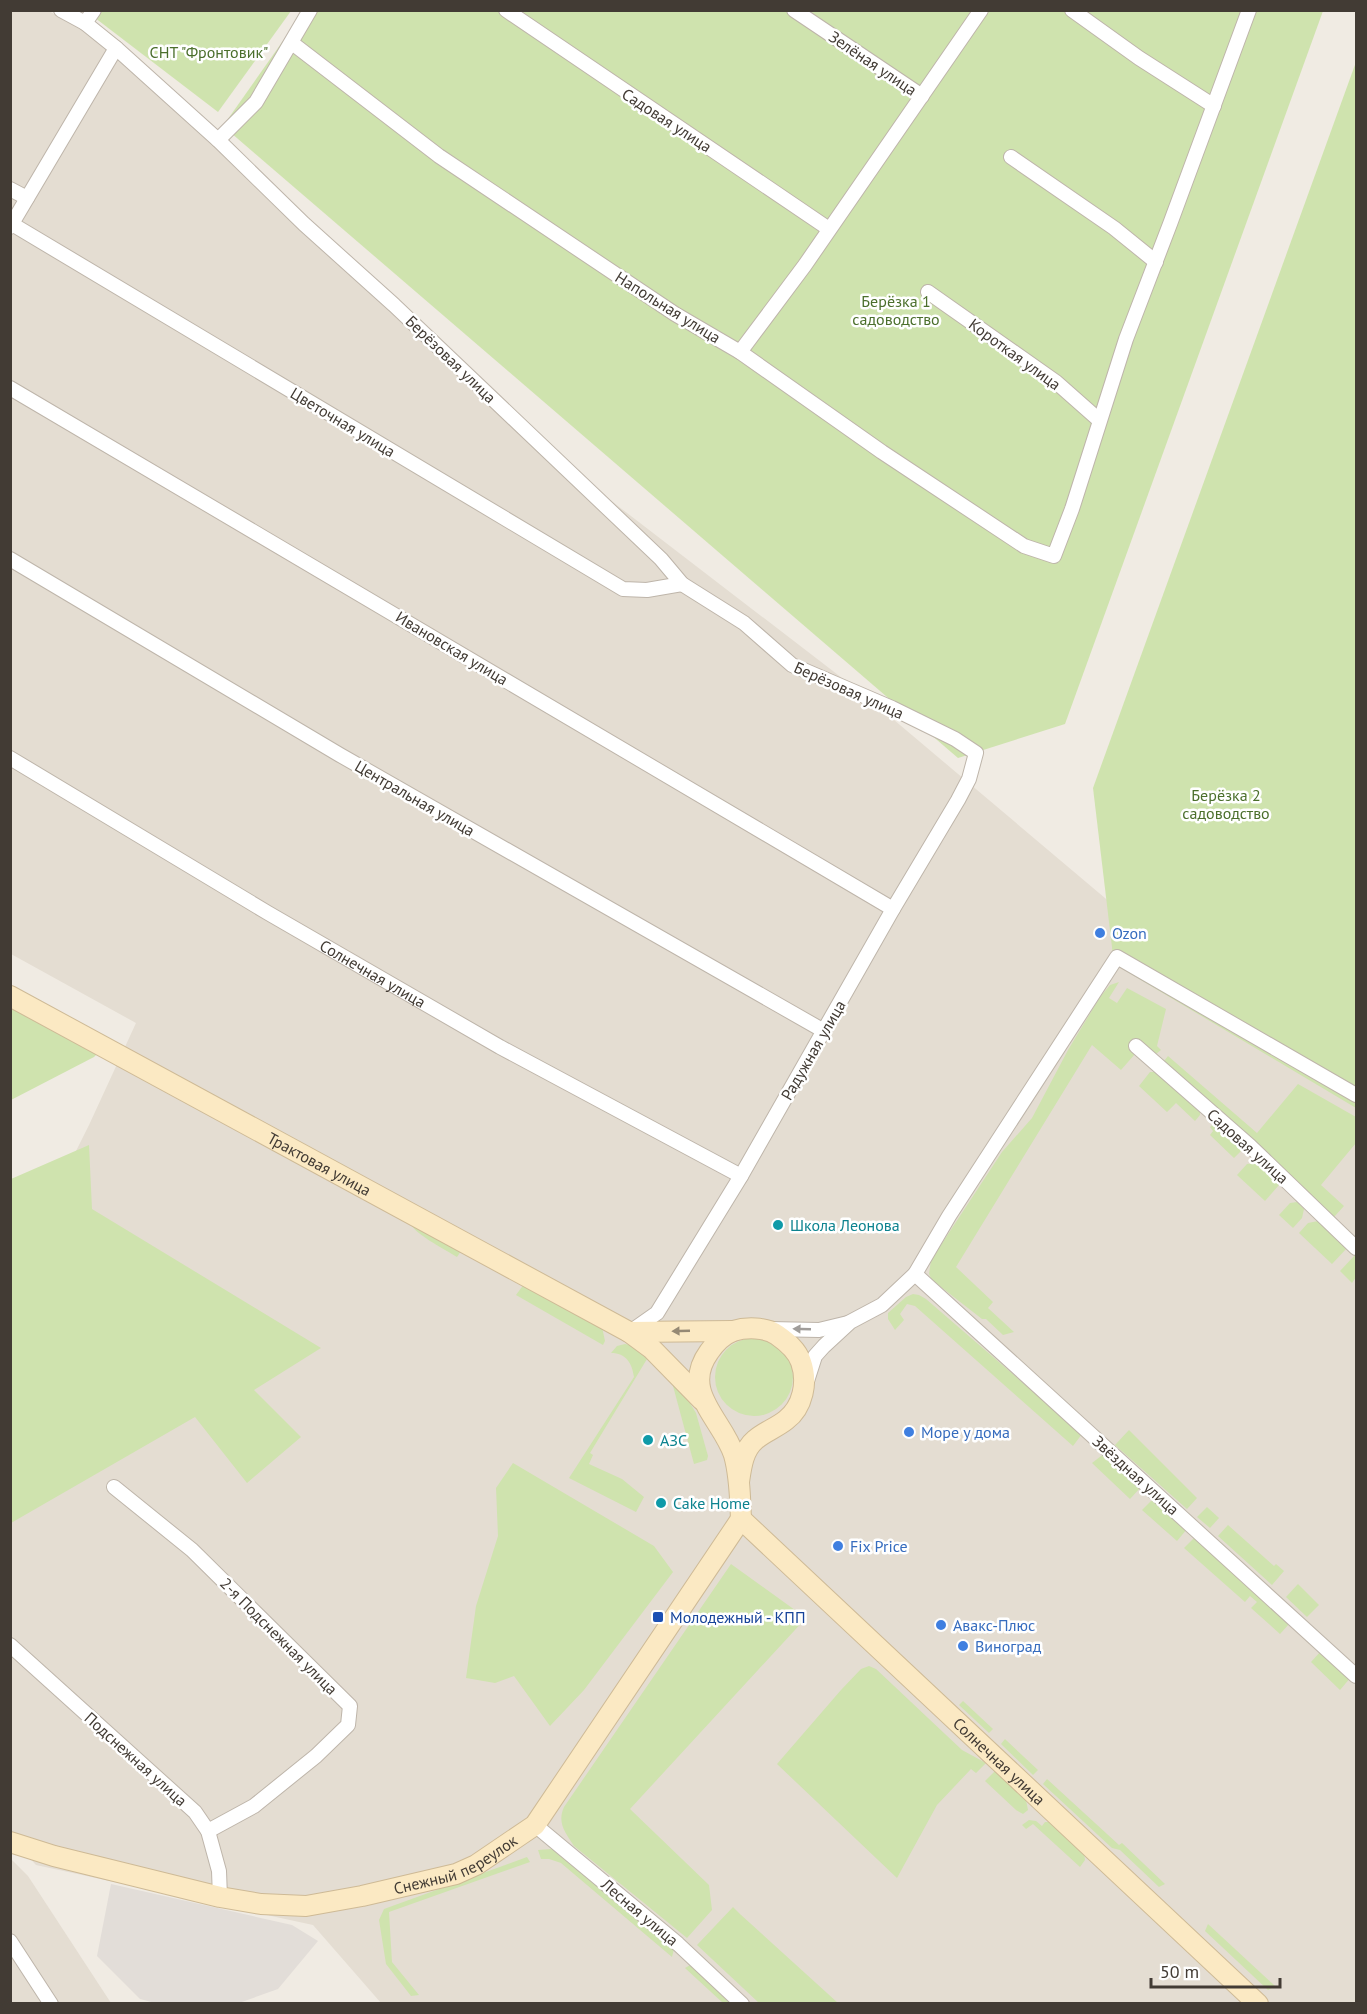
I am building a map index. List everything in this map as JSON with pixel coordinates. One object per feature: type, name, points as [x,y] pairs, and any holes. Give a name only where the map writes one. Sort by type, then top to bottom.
[{"type":"street","name":"Берёзовая улица","points":[[61,10],[85,23],[116,48],[218,140],[304,224],[394,305],[661,559],[682,584],[744,623],[792,665],[892,708],[955,739],[976,753]]},
{"type":"street","points":[[85,23],[94,10]]},
{"type":"street","points":[[218,140],[256,102],[310,10]]},
{"type":"street","name":"Садовая улица","points":[[506,10],[829,229]]},
{"type":"street","name":"Зелёная улица","points":[[794,10],[922,96]]},
{"type":"street","points":[[741,352],[981,10]]},
{"type":"street","points":[[1072,10],[1139,58],[1214,106]]},
{"type":"street","points":[[1099,420],[1126,339],[1249,10]]},
{"type":"street","name":"Напольная улица","points":[[292,43],[439,156],[675,314],[741,352],[882,452],[1024,546],[1054,556],[1072,509],[1099,420]]},
{"type":"street","points":[[11,226],[116,48]]},
{"type":"street","points":[[1011,157],[1114,228],[1156,262]]},
{"type":"street","points":[[10,189],[27,198]]},
{"type":"street","name":"Цветочная улица","points":[[11,226],[623,589],[647,590],[682,584]]},
{"type":"street","name":"Короткая улица","points":[[928,292],[1056,382],[1099,420]]},
{"type":"street","name":"Ивановская улица","points":[[10,388],[893,909]]},
{"type":"street","name":"Центральная улица","points":[[10,558],[340,755],[824,1031]]},
{"type":"street","name":"Радужная улица","points":[[629,1332],[657,1313],[741,1176],[893,909],[958,800],[969,779],[976,753]]},
{"type":"street","name":"Солнечная улица","points":[[10,758],[268,913],[490,1041],[741,1176]]},
{"type":"street","points":[[741,1519],[739,1482],[733,1454],[702,1400],[699,1379],[703,1359],[715,1342],[733,1331],[753,1328],[819,1330],[850,1322],[882,1305],[915,1274],[949,1216],[1117,957],[1356,1095]]},
{"type":"street","name":"Трактовая улица","points":[[10,996],[629,1332],[652,1349],[702,1400]]},
{"type":"street","name":"Садовая улица","points":[[1136,1046],[1250,1146],[1356,1248]]},
{"type":"street","name":"Звёздная улица","points":[[915,1274],[1356,1676]]},
{"type":"street","points":[[739,1482],[742,1460],[753,1440],[788,1419],[800,1402],[815,1356],[850,1322]]},
{"type":"street","points":[[753,1328],[773,1332],[790,1344],[801,1362],[804,1389]]},
{"type":"street","name":"Трактовая улица","points":[[629,1332],[733,1331]]},
{"type":"street","points":[[713,1417],[730,1429],[750,1434],[771,1430]]},
{"type":"street","name":"2-я Подснежная улица","points":[[114,1486],[192,1550],[350,1706],[348,1725],[316,1756],[254,1806],[208,1831]]},
{"type":"street","name":"Солнечная улица","points":[[741,1519],[1258,2004]]},
{"type":"street","name":"Снежный переулок","points":[[10,1842],[54,1856],[220,1897],[261,1904],[306,1906],[362,1896],[456,1874],[476,1865],[535,1825],[741,1519]]},
{"type":"street","name":"Подснежная улица","points":[[10,1645],[195,1812],[208,1831],[219,1870],[220,1897]]},
{"type":"street","name":"Лесная улица","points":[[535,1825],[678,1944],[742,2004]]},
{"type":"street","points":[[10,1941],[51,2004]]},
{"type":"shaded area","points":[[47,10],[116,48],[545,450],[868,698],[1118,909],[1356,1055],[1356,2003],[381,2003],[313,1925],[36,1865],[10,1837],[10,1283],[89,1125],[136,1023],[11,954],[10,11]]},
{"type":"shaded area","points":[[10,1858],[28,1876],[111,2003],[11,2003]]},
{"type":"shaded area","points":[[111,1884],[292,1925],[318,1941],[278,1989],[239,2003],[159,2004],[140,1999],[97,1956]]},
{"type":"green space","name":"СНТ \"Фронтовик\"","points":[[86,11],[291,11],[218,112]]},
{"type":"green space","name":"Берёзка 1 садоводство","points":[[304,11],[1323,11],[1065,724],[958,758],[223,126]]},
{"type":"green space","name":"Берёзка 2 садоводство","points":[[1356,62],[1356,1108],[1114,964],[1093,788]]},
{"type":"green space","points":[[1119,982],[1109,998],[1117,1003],[1127,988],[1166,1009],[1157,1046],[1161,1050],[1156,1054],[1136,1038],[1129,1048],[1135,1054],[1121,1070],[1092,1045],[956,1267],[993,1302],[988,1308],[1014,1332],[1003,1335],[986,1319],[982,1319],[932,1280],[929,1274],[931,1260],[1002,1152],[1032,1118],[1068,1050],[1100,997],[1110,985]]},
{"type":"green space","points":[[11,997],[104,1047],[94,1057],[11,1100]]},
{"type":"green space","points":[[1168,1056],[1257,1133],[1298,1084],[1356,1117],[1356,1143],[1321,1185],[1344,1206],[1334,1217],[1164,1061]]},
{"type":"green space","points":[[1150,1072],[1156,1072],[1200,1110],[1200,1115],[1195,1121],[1176,1103],[1167,1112],[1139,1086]]},
{"type":"green space","points":[[1215,1123],[1241,1147],[1241,1151],[1234,1158],[1210,1135],[1213,1131],[1210,1127]]},
{"type":"green space","points":[[89,1145],[92,1209],[321,1348],[254,1390],[301,1437],[247,1483],[195,1417],[11,1523],[11,1179]]},
{"type":"green space","points":[[1255,1163],[1279,1185],[1265,1201],[1237,1175],[1247,1164]]},
{"type":"green space","points":[[1297,1202],[1304,1209],[1302,1218],[1293,1228],[1279,1215],[1290,1203]]},
{"type":"green space","points":[[409,1220],[465,1245],[457,1257],[422,1235]]},
{"type":"green space","points":[[1318,1221],[1347,1248],[1332,1264],[1299,1233],[1308,1223]]},
{"type":"green space","points":[[1355,1255],[1356,1277],[1352,1283],[1340,1271]]},
{"type":"green space","points":[[527,1280],[602,1327],[605,1341],[603,1345],[516,1295]]},
{"type":"green space","points":[[913,1294],[926,1299],[1082,1434],[1073,1446],[915,1306],[907,1304],[900,1314],[904,1320],[895,1330],[888,1319],[888,1313],[906,1297]]},
{"type":"green space","points":[[754,1338],[769,1341],[782,1349],[790,1362],[793,1377],[790,1392],[782,1405],[769,1413],[754,1416],[739,1413],[726,1405],[718,1392],[715,1377],[718,1362],[726,1349],[739,1341]]},
{"type":"green space","points":[[625,1344],[638,1348],[647,1359],[590,1453],[593,1455],[589,1464],[622,1479],[644,1497],[636,1512],[569,1478],[634,1377],[632,1367],[627,1360],[621,1355],[611,1353],[617,1346]]},
{"type":"green space","points":[[677,1382],[696,1413],[708,1456],[707,1460],[694,1464],[673,1386]]},
{"type":"green space","points":[[1129,1430],[1197,1498],[1187,1509],[1115,1445]]},
{"type":"green space","points":[[1105,1453],[1141,1487],[1130,1499],[1092,1463]]},
{"type":"green space","points":[[513,1463],[654,1546],[673,1572],[584,1690],[550,1726],[514,1676],[495,1683],[466,1678],[476,1606],[498,1536],[496,1488]]},
{"type":"green space","points":[[1154,1498],[1187,1529],[1177,1541],[1142,1510]]},
{"type":"green space","points":[[1207,1507],[1219,1518],[1210,1528],[1197,1517]]},
{"type":"green space","points":[[1228,1525],[1274,1566],[1276,1564],[1284,1571],[1272,1585],[1218,1536]]},
{"type":"green space","points":[[1195,1537],[1290,1623],[1280,1634],[1251,1608],[1257,1602],[1250,1596],[1245,1602],[1184,1548]]},
{"type":"green space","points":[[731,1564],[806,1618],[630,1809],[709,1885],[712,1910],[687,1938],[574,1846],[563,1827],[561,1818],[564,1807]]},
{"type":"green space","points":[[1298,1584],[1319,1605],[1307,1617],[1286,1597]]},
{"type":"green space","points":[[1322,1650],[1351,1677],[1340,1690],[1311,1662]]},
{"type":"green space","points":[[869,1666],[876,1669],[962,1750],[986,1763],[976,1773],[971,1769],[937,1805],[897,1878],[777,1764],[841,1690],[861,1669]]},
{"type":"green space","points":[[963,1701],[993,1729],[989,1733],[959,1705]]},
{"type":"green space","points":[[1005,1739],[1038,1770],[1033,1775],[1001,1744]]},
{"type":"green space","points":[[995,1771],[1026,1800],[1028,1810],[1023,1814],[985,1781]]},
{"type":"green space","points":[[1047,1779],[1119,1845],[1122,1843],[1165,1884],[1159,1887],[1120,1850],[1112,1848],[1043,1784]]},
{"type":"green space","points":[[1029,1820],[1036,1821],[1042,1826],[1045,1822],[1049,1822],[1084,1853],[1085,1860],[1080,1867],[1033,1824],[1026,1829],[1022,1825]]},
{"type":"green space","points":[[538,1850],[557,1851],[674,1949],[672,1957],[561,1863],[541,1859]]},
{"type":"green space","points":[[527,1857],[530,1862],[389,1912],[392,1962],[419,1995],[411,1996],[386,1964],[379,1920],[384,1909]]},
{"type":"green space","points":[[733,1907],[838,2003],[759,2003],[697,1945]]},
{"type":"green space","points":[[1208,1924],[1275,1986],[1268,1990],[1205,1931]]},
{"type":"green space","points":[[692,1964],[734,2003],[723,2003],[685,1968]]},
{"type":"place","name":"Ozon","points":[[1100,933]]},
{"type":"place","name":"Школа Леонова","points":[[778,1225]]},
{"type":"place","name":"Море у дома","points":[[909,1432]]},
{"type":"place","name":"АЗС","points":[[648,1440]]},
{"type":"place","name":"Cake Home","points":[[661,1503]]},
{"type":"place","name":"Fix Price","points":[[838,1546]]},
{"type":"place","name":"Молодежный - КПП","points":[[658,1617]]},
{"type":"place","name":"Авакс-Плюс","points":[[941,1625]]},
{"type":"place","name":"Виноград","points":[[963,1646]]}]
